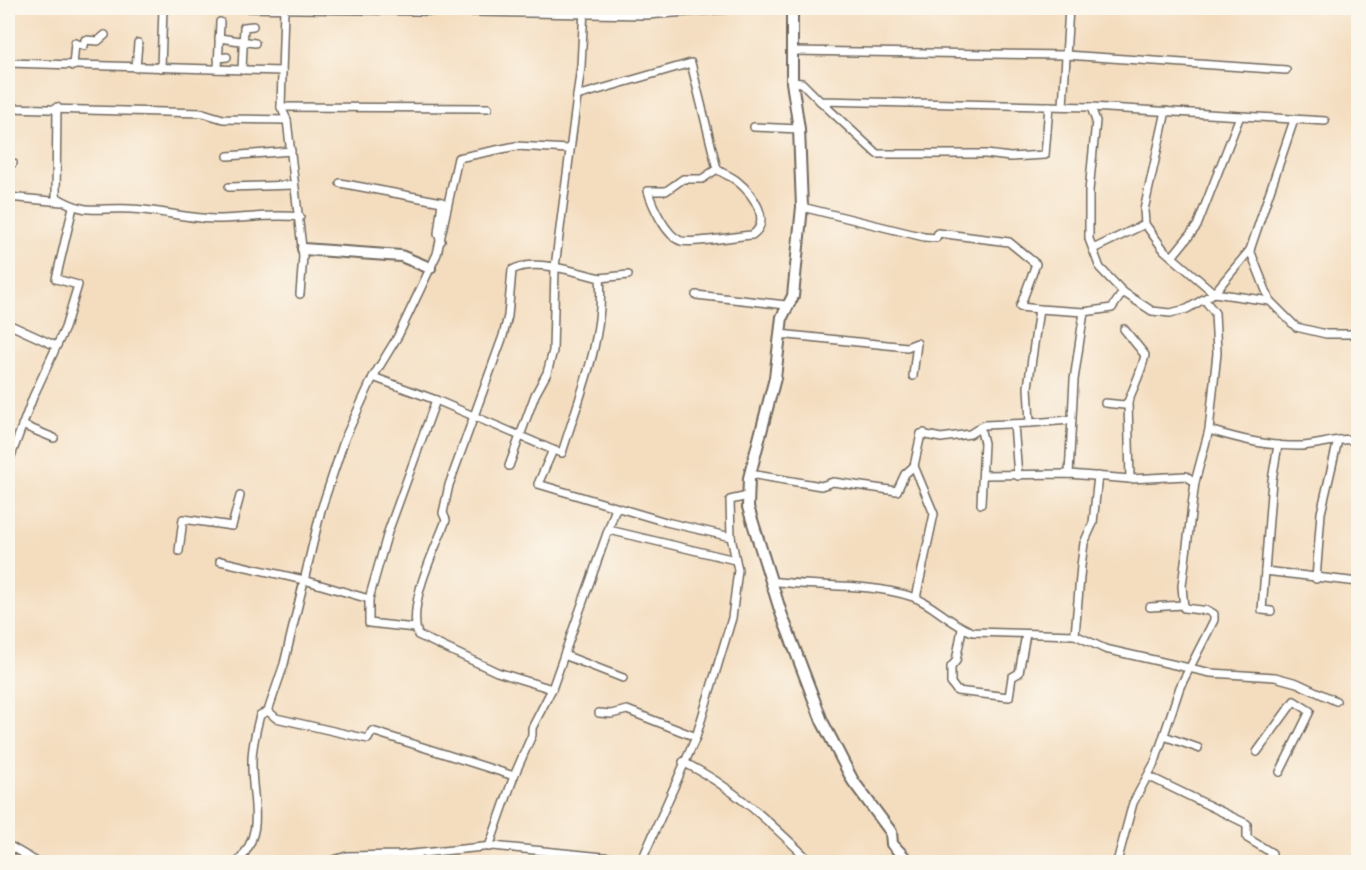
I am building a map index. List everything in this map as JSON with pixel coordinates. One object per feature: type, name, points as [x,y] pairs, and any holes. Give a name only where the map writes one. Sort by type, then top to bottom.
[{"type":"street","points":[[161,68],[163,8]]},
{"type":"street","points":[[245,8],[584,11],[646,15],[743,8]]},
{"type":"street","points":[[792,8],[792,82],[799,129],[802,207],[793,296],[786,305],[779,334],[775,378],[750,474],[748,507],[785,624],[833,745],[853,781],[891,832],[892,844],[909,862]]},
{"type":"street","points":[[1063,106],[1068,8]]},
{"type":"street","points":[[284,9],[281,107],[287,120],[300,217],[303,249],[300,294]]},
{"type":"street","points":[[509,466],[535,395],[547,373],[553,351],[555,267],[577,96],[584,11]]},
{"type":"street","points":[[218,69],[220,22]]},
{"type":"street","points":[[242,70],[244,27],[253,26]]},
{"type":"street","points":[[73,66],[75,43],[84,46],[85,40],[98,42],[105,35]]},
{"type":"street","points":[[219,38],[255,43]]},
{"type":"street","points":[[136,68],[138,43]]},
{"type":"street","points":[[792,51],[1066,56],[1286,70]]},
{"type":"street","points":[[218,58],[227,57]]},
{"type":"street","points":[[8,63],[282,71]]},
{"type":"street","points":[[577,96],[691,63],[717,169],[737,181],[761,211],[762,222],[758,231],[752,235],[681,241],[668,232],[664,222],[653,210],[648,192],[666,191],[683,179],[702,179],[717,169]]},
{"type":"street","points":[[792,82],[802,83],[877,154],[986,154],[1010,157],[1045,155],[1049,106]]},
{"type":"street","points":[[820,101],[1091,107],[1325,121]]},
{"type":"street","points":[[281,107],[488,108]]},
{"type":"street","points":[[1091,107],[1096,121],[1089,191],[1089,239],[1100,268],[1123,292],[1152,311],[1170,313],[1187,309],[1214,293],[1250,250],[1294,120]]},
{"type":"street","points":[[8,108],[203,113],[223,119],[287,120]]},
{"type":"street","points":[[57,108],[56,196],[73,207],[93,211],[131,209],[221,219],[267,214],[300,217]]},
{"type":"street","points":[[1166,111],[1144,210],[1145,225],[1172,257],[1214,293],[1270,301]]},
{"type":"street","points":[[1172,257],[1197,226],[1240,116]]},
{"type":"street","points":[[754,127],[799,129]]},
{"type":"street","points":[[238,862],[248,852],[257,819],[252,761],[260,715],[267,711],[284,664],[318,521],[342,447],[374,377],[398,336],[441,241],[458,158],[516,146],[569,149]]},
{"type":"street","points":[[228,156],[291,151]]},
{"type":"street","points":[[340,183],[442,202],[438,234],[441,241]]},
{"type":"street","points":[[229,187],[294,185]]},
{"type":"street","points":[[8,197],[65,202]]},
{"type":"street","points":[[8,464],[22,424],[65,328],[78,285],[56,279],[73,207]]},
{"type":"street","points":[[802,207],[924,237],[936,238],[938,232],[1008,242],[1036,264],[1020,307],[1084,312],[1112,308],[1123,292]]},
{"type":"street","points":[[1093,249],[1145,225]]},
{"type":"street","points":[[303,249],[401,256],[430,268]]},
{"type":"street","points":[[1250,250],[1270,301],[1296,327],[1326,334],[1359,334]]},
{"type":"street","points":[[552,689],[497,672],[418,635],[415,628],[416,609],[426,570],[446,520],[443,513],[449,485],[476,416],[508,316],[512,270],[517,267],[555,267],[600,278],[628,275]]},
{"type":"street","points":[[374,377],[476,416],[562,453],[583,392],[596,339],[600,278]]},
{"type":"street","points":[[696,295],[786,305]]},
{"type":"street","points":[[1183,605],[1182,586],[1195,482],[1209,430],[1217,354],[1215,313],[1204,299]]},
{"type":"street","points":[[1030,423],[1028,387],[1039,309]]},
{"type":"street","points":[[1069,474],[1071,420],[1084,312]]},
{"type":"street","points":[[8,324],[56,346]]},
{"type":"street","points":[[1124,329],[1145,355],[1128,402],[1130,479]]},
{"type":"street","points":[[779,334],[907,347],[917,343],[914,376]]},
{"type":"street","points":[[415,628],[371,624],[368,621],[369,599],[388,532],[436,400]]},
{"type":"street","points":[[1105,403],[1124,405],[1128,402]]},
{"type":"street","points":[[750,474],[821,486],[833,482],[897,491],[905,474],[914,466],[924,433],[940,438],[970,434],[984,425],[1071,420]]},
{"type":"street","points":[[22,424],[54,438]]},
{"type":"street","points":[[1014,424],[1018,476]]},
{"type":"street","points":[[980,427],[984,443],[981,504]]},
{"type":"street","points":[[1209,430],[1237,438],[1278,445],[1300,446],[1338,440],[1359,440]]},
{"type":"street","points":[[1316,579],[1321,513],[1338,440]]},
{"type":"street","points":[[1271,611],[1262,610],[1272,480],[1278,445]]},
{"type":"street","points":[[553,450],[538,484],[616,508],[731,537]]},
{"type":"street","points":[[914,466],[934,514],[916,598]]},
{"type":"street","points":[[983,475],[1069,474],[1130,479],[1186,476],[1195,482]]},
{"type":"street","points":[[1075,635],[1084,543],[1093,523],[1098,476]]},
{"type":"street","points":[[179,551],[183,519],[232,526],[240,496]]},
{"type":"street","points":[[327,862],[347,856],[402,855],[489,847],[639,861],[696,737],[732,618],[738,570],[731,537],[730,500],[748,496]]},
{"type":"street","points":[[489,847],[514,776],[532,735],[532,728],[552,689],[616,508]]},
{"type":"street","points":[[609,530],[735,560]]},
{"type":"street","points":[[219,561],[304,580],[369,599]]},
{"type":"street","points":[[1265,571],[1316,579],[1359,582]]},
{"type":"street","points":[[771,581],[796,585],[844,585],[916,598],[962,629],[998,635],[1075,635],[1105,649],[1191,666],[1211,673],[1275,677],[1297,683],[1336,701]]},
{"type":"street","points":[[1117,862],[1126,820],[1148,776],[1180,687],[1214,620],[1214,614],[1209,611],[1184,608],[1183,605],[1150,607]]},
{"type":"street","points":[[962,629],[956,661],[951,667],[951,683],[957,691],[977,694],[1009,696],[1012,677],[1019,673],[1026,634]]},
{"type":"street","points":[[564,655],[622,678]]},
{"type":"street","points":[[1257,752],[1294,701],[1310,711],[1300,725],[1280,772]]},
{"type":"street","points":[[599,713],[611,714],[627,710],[696,737]]},
{"type":"street","points":[[267,711],[276,718],[368,739],[372,730],[514,776]]},
{"type":"street","points":[[1164,736],[1198,748]]},
{"type":"street","points":[[683,762],[732,792],[777,829],[811,862]]},
{"type":"street","points":[[1148,776],[1247,824],[1247,838],[1266,847],[1272,853],[1272,862]]},
{"type":"street","points":[[8,845],[37,862]]}]
